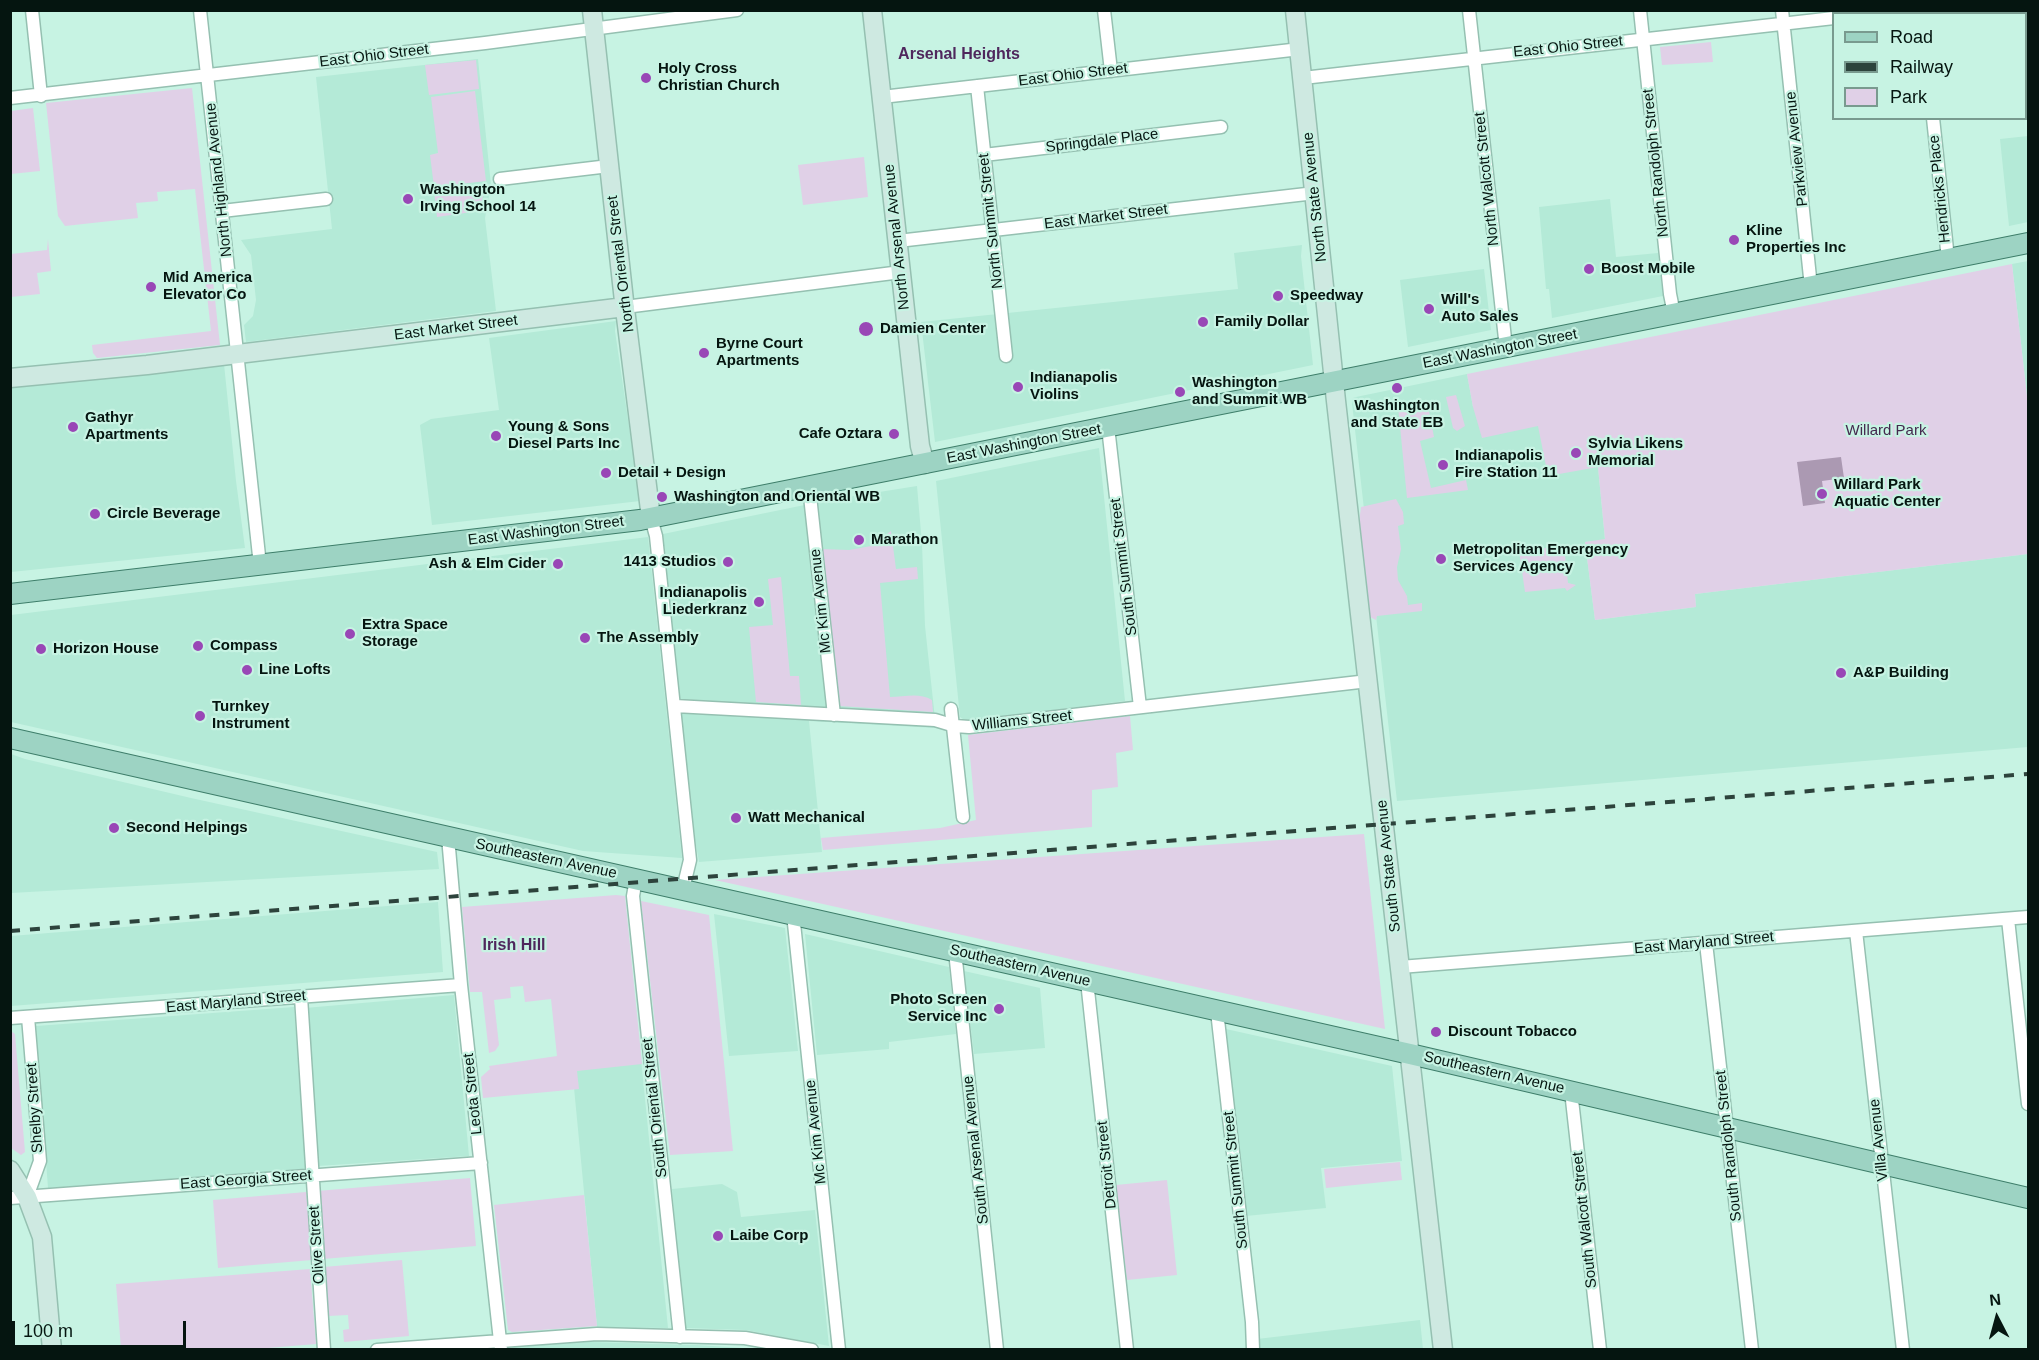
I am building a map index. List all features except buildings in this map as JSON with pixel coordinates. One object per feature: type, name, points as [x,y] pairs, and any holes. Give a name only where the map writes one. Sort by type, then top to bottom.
[{"type":"main road","name":"East Washington Street","points":[[10,594],[651,518],[2028,243]]},
{"type":"main road","name":"Southeastern Avenue","points":[[10,738],[1410,1054],[2028,1198]]},
{"type":"street","points":[[32,10],[41,96]]},
{"type":"street","name":"North Highland Avenue","points":[[200,10],[260,565]]},
{"type":"street","name":"East Ohio Street","points":[[10,98],[207,75],[593,20],[737,10]]},
{"type":"street","name":"North Arsenal Avenue","points":[[872,10],[920,446],[924,464]]},
{"type":"street","points":[[1104,10],[1111,71]]},
{"type":"street","name":"North State Avenue","points":[[1295,10],[1335,383]]},
{"type":"street","name":"North Walcott Street","points":[[1468,10],[1506,348]]},
{"type":"street","name":"North Randolph Street","points":[[1641,10],[1670,294],[1674,314]]},
{"type":"street","name":"East Ohio Street","points":[[1303,78],[1643,39],[1783,17],[1832,18]]},
{"type":"street","name":"Parkview Avenue","points":[[1783,17],[1811,287]]},
{"type":"street","name":"North Oriental Street","points":[[593,20],[651,518]]},
{"type":"street","name":"East Ohio Street","points":[[882,97],[1300,49]]},
{"type":"street","name":"North Summit Street","points":[[977,86],[1006,356]]},
{"type":"street","name":"Hendricks Place","points":[[1933,120],[1948,259]]},
{"type":"street","name":"Springdale Place","points":[[984,155],[1221,128]]},
{"type":"street","points":[[500,179],[609,166]]},
{"type":"street","name":"East Market Street","points":[[897,241],[1315,193]]},
{"type":"street","points":[[222,212],[326,199]]},
{"type":"street","name":"East Market Street","points":[[10,378],[625,307],[901,272]]},
{"type":"street","name":"South State Avenue","points":[[1335,383],[1443,1350]]},
{"type":"street","name":"South Summit Street","points":[[1108,427],[1140,707]]},
{"type":"street","name":"Mc Kim Avenue","points":[[809,487],[834,715]]},
{"type":"street","points":[[651,518],[656,536],[690,860],[683,890]]},
{"type":"street","name":"Williams Street","points":[[675,706],[935,720],[969,727],[1368,681]]},
{"type":"street","points":[[951,708],[963,817]]},
{"type":"street","name":"Leota Street","points":[[448,837],[461,985],[501,1345]]},
{"type":"street","name":"South Oriental Street","points":[[636,879],[633,896],[680,1337]]},
{"type":"street","name":"Mc Kim Avenue","points":[[793,914],[839,1350]]},
{"type":"street","name":"East Maryland Street","points":[[1400,967],[2028,917]]},
{"type":"street","points":[[2008,919],[2028,1104]]},
{"type":"street","name":"Villa Avenue","points":[[1856,931],[1903,1350]]},
{"type":"street","name":"South Randolph Street","points":[[1706,943],[1752,1350]]},
{"type":"street","name":"South Arsenal Avenue","points":[[955,951],[997,1350]]},
{"type":"street","name":"Detroit Street","points":[[1087,981],[1127,1350]]},
{"type":"street","name":"East Maryland Street","points":[[10,1018],[461,985]]},
{"type":"street","name":"Olive Street","points":[[301,997],[324,1350]]},
{"type":"street","name":"South Summit Street","points":[[1217,1011],[1252,1322],[1252,1350]]},
{"type":"street","name":"Shelby Street","points":[[19,1197],[39,1161],[28,1017]]},
{"type":"street","name":"South Walcott Street","points":[[1571,1091],[1600,1350]]},
{"type":"street","name":"East Georgia Street","points":[[19,1197],[481,1162]]},
{"type":"street","points":[[10,1170],[19,1197],[37,1219],[43,1243],[52,1350]]},
{"type":"street","points":[[377,1350],[501,1345],[585,1335],[745,1338],[812,1350]]},
{"type":"shaded area","name":"Washington Irving School 14","points":[[478,59],[491,185],[485,218],[496,311],[246,342],[244,325],[253,316],[256,300],[251,255],[241,240],[332,229],[316,77]]},
{"type":"shaded area","points":[[2028,136],[2028,222],[2009,226],[2000,139]]},
{"type":"shaded area","points":[[1610,199],[1616,257],[1658,253],[1663,296],[1552,318],[1549,289],[1546,289],[1539,207]]},
{"type":"shaded area","points":[[1302,245],[1301,256],[1313,365],[935,442],[921,322],[1238,289],[1234,253]]},
{"type":"shaded area","points":[[2028,261],[2028,405],[2012,264]]},
{"type":"shaded area","points":[[1484,269],[1491,330],[1408,347],[1400,280]]},
{"type":"shaded area","points":[[616,321],[615,331],[640,501],[432,525],[420,425],[431,419],[499,410],[489,338]]},
{"type":"shaded area","points":[[224,364],[245,548],[11,572],[11,387]]},
{"type":"shaded area","points":[[1467,374],[1473,407],[1539,426],[1598,467],[1605,540],[1585,542],[1595,620],[1696,607],[1695,594],[2028,554],[2028,747],[1397,801],[1352,403],[1353,398],[1356,397]]},
{"type":"shaded area","points":[[1099,448],[1125,701],[966,721],[960,717],[936,481]]},
{"type":"shaded area","points":[[1841,457],[1844,478],[1822,481],[1825,503],[1803,506],[1797,462]]},
{"type":"shaded area","points":[[917,486],[925,626],[936,728],[809,721],[822,852],[699,862],[674,658],[663,534],[829,500]]},
{"type":"shaded area","points":[[648,537],[682,858],[583,851],[11,722],[11,615]]},
{"type":"shaded area","points":[[11,754],[191,798],[437,852],[439,869],[11,893]]},
{"type":"shaded area","points":[[438,902],[443,972],[11,1006],[11,936]]},
{"type":"shaded area","points":[[714,914],[785,928],[798,1051],[729,1056]]},
{"type":"shaded area","points":[[805,934],[949,967],[956,1034],[889,1042],[889,1049],[817,1055]]},
{"type":"shaded area","points":[[964,971],[1040,988],[1045,1048],[974,1054]]},
{"type":"shaded area","points":[[454,995],[469,1156],[318,1166],[305,1008]]},
{"type":"shaded area","points":[[294,1007],[306,1169],[48,1188],[36,1026]]},
{"type":"shaded area","points":[[1226,1029],[1392,1066],[1402,1161],[1321,1168],[1326,1208],[1246,1216]]},
{"type":"shaded area","points":[[641,1059],[668,1328],[597,1327],[572,1067]]},
{"type":"shaded area","points":[[722,1184],[737,1192],[741,1217],[815,1210],[829,1346],[746,1330],[684,1328],[672,1189]]},
{"type":"shaded area","points":[[1420,1320],[1423,1349],[1258,1349],[1257,1339]]},
{"type":"shaded area","points":[[589,1342],[758,1349],[513,1350],[512,1347]]},
{"type":"green space","points":[[1711,42],[1713,62],[1662,65],[1660,47]]},
{"type":"green space","points":[[476,60],[479,89],[429,95],[425,65]]},
{"type":"green space","points":[[192,88],[220,345],[97,358],[93,353],[92,345],[211,331],[195,189],[157,192],[158,201],[136,203],[138,218],[65,226],[58,216],[46,103]]},
{"type":"green space","points":[[475,91],[486,181],[434,187],[430,155],[438,153],[431,97]]},
{"type":"green space","points":[[33,108],[40,171],[11,174],[11,111]]},
{"type":"green space","points":[[864,157],[868,197],[803,205],[798,165]]},
{"type":"green space","points":[[486,185],[479,211],[437,217],[434,191]]},
{"type":"green space","points":[[48,239],[51,271],[37,273],[40,294],[11,297],[11,254],[47,250]]},
{"type":"green space","name":"Willard Park","points":[[2012,264],[2028,405],[2028,554],[1695,594],[1696,607],[1595,620],[1585,542],[1605,539],[1598,467],[1548,476],[1538,426],[1482,438],[1467,374]]},
{"type":"green space","points":[[1456,395],[1465,426],[1457,431],[1453,428],[1446,397]]},
{"type":"green space","points":[[1427,401],[1434,437],[1420,441],[1431,488],[1466,480],[1468,490],[1407,498],[1398,406]]},
{"type":"green space","points":[[1396,499],[1403,512],[1404,524],[1398,526],[1401,549],[1397,567],[1398,580],[1407,596],[1408,605],[1422,603],[1422,611],[1377,616],[1376,620],[1370,617],[1359,523],[1361,507]]},
{"type":"green space","points":[[891,531],[896,569],[917,567],[918,579],[880,583],[890,697],[927,698],[932,700],[933,712],[839,706],[821,549],[849,550],[871,546]]},
{"type":"green space","points":[[1564,546],[1568,583],[1576,585],[1567,591],[1565,588],[1525,592],[1519,551]]},
{"type":"green space","points":[[781,577],[790,676],[799,676],[801,705],[756,702],[749,627],[773,625],[768,579]]},
{"type":"green space","points":[[1130,716],[1133,750],[1116,753],[1118,787],[1092,790],[1092,827],[823,850],[821,838],[940,828],[976,820],[968,735]]},
{"type":"green space","points":[[1364,834],[1385,1029],[715,880]]},
{"type":"green space","points":[[625,896],[642,1064],[577,1071],[579,1089],[483,1098],[481,1077],[490,1069],[489,1066],[557,1056],[551,999],[525,1002],[523,986],[510,987],[511,998],[494,1000],[499,1045],[495,1051],[489,1053],[482,992],[470,992],[462,907]]},
{"type":"green space","points":[[641,901],[709,915],[733,1151],[670,1155]]},
{"type":"green space","points":[[11,1031],[15,1034],[25,1152],[21,1155],[11,1148]]},
{"type":"green space","points":[[1400,1162],[1402,1180],[1326,1188],[1324,1169]]},
{"type":"green space","points":[[470,1178],[476,1246],[323,1259],[317,1191]]},
{"type":"green space","points":[[1167,1180],[1177,1275],[1127,1280],[1116,1185]]},
{"type":"green space","points":[[306,1192],[312,1260],[218,1268],[213,1200]]},
{"type":"green space","points":[[584,1195],[597,1326],[512,1332],[508,1330],[494,1205]]},
{"type":"green space","points":[[402,1260],[409,1336],[344,1342],[343,1330],[349,1329],[348,1315],[328,1316],[324,1267]]},
{"type":"green space","points":[[310,1269],[316,1344],[244,1350],[121,1349],[116,1284]]},
{"type":"railway","points":[[10,931],[2028,774]]},
{"type":"place","name":"Holy Cross Christian Church","points":[[646,78]]},
{"type":"place","name":"Washington Irving School 14","points":[[408,199]]},
{"type":"place","name":"Kline Properties Inc","points":[[1734,240]]},
{"type":"place","name":"Boost Mobile","points":[[1589,269]]},
{"type":"place","name":"Mid America Elevator Co","points":[[151,287]]},
{"type":"place","name":"Speedway","points":[[1278,296]]},
{"type":"place","name":"Will's Auto Sales","points":[[1429,309]]},
{"type":"place","name":"Family Dollar","points":[[1203,322]]},
{"type":"place","name":"Damien Center","points":[[866,329]]},
{"type":"place","name":"Byrne Court Apartments","points":[[704,353]]},
{"type":"place","name":"Indianapolis Violins","points":[[1018,387]]},
{"type":"place","name":"Washington and State EB","points":[[1397,388]]},
{"type":"place","name":"Washington and Summit WB","points":[[1180,392]]},
{"type":"place","name":"Gathyr Apartments","points":[[73,427]]},
{"type":"place","name":"Cafe Oztara","points":[[894,434]]},
{"type":"place","name":"Young & Sons Diesel Parts Inc","points":[[496,436]]},
{"type":"place","name":"Sylvia Likens Memorial","points":[[1576,453]]},
{"type":"place","name":"Indianapolis Fire Station 11","points":[[1443,465]]},
{"type":"place","name":"Detail + Design","points":[[606,473]]},
{"type":"place","name":"Willard Park Aquatic Center","points":[[1822,494]]},
{"type":"place","name":"Washington and Oriental WB","points":[[662,497]]},
{"type":"place","name":"Circle Beverage","points":[[95,514]]},
{"type":"place","name":"Marathon","points":[[859,540]]},
{"type":"place","name":"Metropolitan Emergency Services Agency","points":[[1441,559]]},
{"type":"place","name":"1413 Studios","points":[[728,562]]},
{"type":"place","name":"Ash & Elm Cider","points":[[558,564]]},
{"type":"place","name":"Indianapolis Liederkranz","points":[[759,602]]},
{"type":"place","name":"Extra Space Storage","points":[[350,634]]},
{"type":"place","name":"The Assembly","points":[[585,638]]},
{"type":"place","name":"Compass","points":[[198,646]]},
{"type":"place","name":"Horizon House","points":[[41,649]]},
{"type":"place","name":"Line Lofts","points":[[247,670]]},
{"type":"place","name":"A&P Building","points":[[1841,673]]},
{"type":"place","name":"Turnkey Instrument","points":[[200,716]]},
{"type":"place","name":"Watt Mechanical","points":[[736,818]]},
{"type":"place","name":"Second Helpings","points":[[114,828]]},
{"type":"place","name":"Photo Screen Service Inc","points":[[999,1009]]},
{"type":"place","name":"Discount Tobacco","points":[[1436,1032]]},
{"type":"place","name":"Laibe Corp","points":[[718,1236]]},
{"type":"district","name":"Arsenal Heights","points":[[959,55]]},
{"type":"district","name":"Irish Hill","points":[[514,946]]}]
